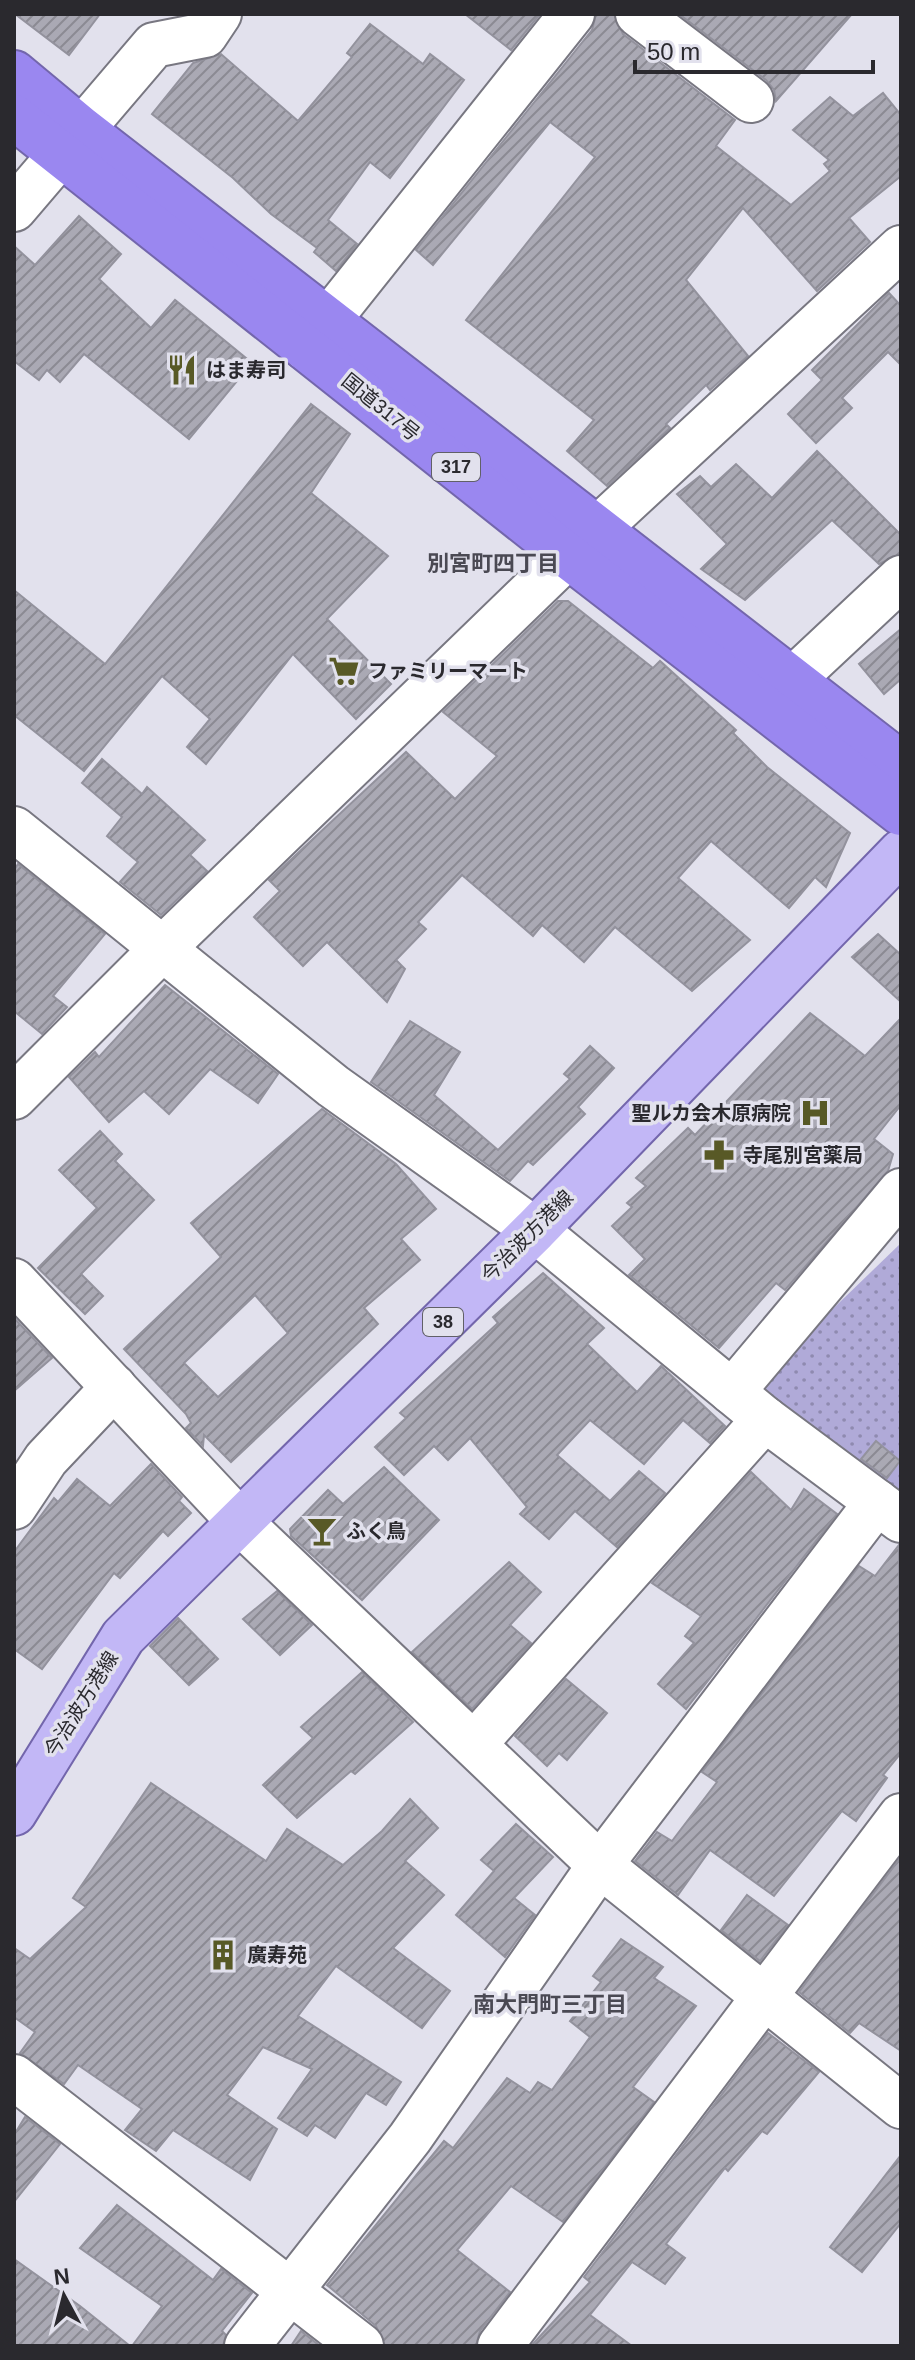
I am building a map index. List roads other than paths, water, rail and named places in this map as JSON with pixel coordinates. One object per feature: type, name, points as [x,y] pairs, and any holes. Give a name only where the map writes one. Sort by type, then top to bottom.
[{"type":"highway","name":"国道317号","points":[[14,73],[70,140],[584,543],[901,813]]},
{"type":"highway","name":"国道317号","points":[[14,117],[70,140]]},
{"type":"highway","name":"国道317号","points":[[584,543],[791,681],[901,764]]},
{"type":"main road","name":"今治波方港線","points":[[14,1813],[123,1637],[535,1230],[901,852]]},
{"type":"street","points":[[14,209],[154,45],[205,35],[219,14]]},
{"type":"street","points":[[318,334],[572,14]]},
{"type":"street","points":[[638,14],[751,100]]},
{"type":"street","points":[[14,1097],[161,950],[584,543],[901,248]]},
{"type":"street","points":[[791,681],[901,578]]},
{"type":"street","points":[[14,829],[333,1086],[535,1230],[749,1405],[889,1511],[600,1865],[410,2138],[247,2346]]},
{"type":"street","points":[[474,1744],[749,1405],[901,1191]]},
{"type":"street","points":[[14,1281],[241,1523],[600,1865],[901,2106]]},
{"type":"street","points":[[14,1507],[46,1459],[114,1387]]},
{"type":"street","points":[[500,2346],[901,1816]]},
{"type":"street","points":[[14,2077],[361,2346]]},
{"type":"place","name":"はま寿司","points":[[182,370]]},
{"type":"place","name":"ファミリーマート","points":[[344,671]]},
{"type":"place","name":"聖ルカ会木原病院","points":[[815,1113]]},
{"type":"place","name":"寺尾別宮薬局","points":[[719,1155]]},
{"type":"place","name":"ふく鳥","points":[[322,1531]]},
{"type":"place","name":"廣寿苑","points":[[223,1955]]},
{"type":"district","name":"別宮町四丁目","points":[[493,563]]},
{"type":"district","name":"南大門町三丁目","points":[[550,2004]]}]
